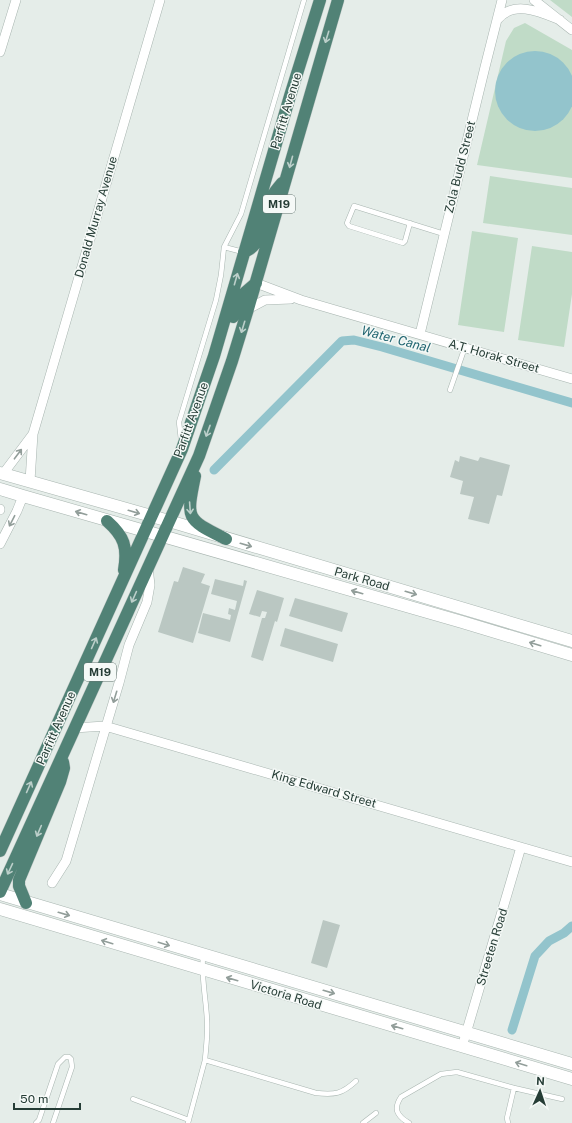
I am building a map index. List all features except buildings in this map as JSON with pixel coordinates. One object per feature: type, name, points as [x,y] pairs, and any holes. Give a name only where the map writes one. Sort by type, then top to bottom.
[{"type":"highway","name":"Parfitt Avenue","points":[[0,851],[182,449],[204,387],[320,0]]},
{"type":"highway","name":"Parfitt Avenue","points":[[0,893],[199,456],[232,361],[256,283],[338,0]]},
{"type":"highway","points":[[244,252],[252,248],[258,242],[271,198],[286,180]]},
{"type":"highway","points":[[204,387],[217,371],[230,324],[241,296],[256,283]]},
{"type":"highway","points":[[199,456],[190,501],[190,514],[200,526],[226,538]]},
{"type":"highway","points":[[107,521],[117,530],[124,541],[126,559],[122,583]]},
{"type":"highway","points":[[26,903],[19,886],[19,880],[60,782],[64,768],[62,755]]},
{"type":"street","points":[[0,52],[16,0]]},
{"type":"street","name":"Donald Murray Avenue","points":[[30,481],[33,434],[160,0]]},
{"type":"street","name":"Zola Budd Street","points":[[420,334],[502,0]]},
{"type":"street","points":[[534,0],[572,30]]},
{"type":"street","points":[[497,20],[501,14],[507,10],[518,7],[534,10],[560,20]]},
{"type":"street","name":"A.T. Horak Street","points":[[256,283],[301,300],[420,334],[464,349],[572,379]]},
{"type":"street","name":"A.T. Horak Street","points":[[248,309],[265,300],[301,300]]},
{"type":"street","name":"Donald Murray Avenue","points":[[1,473],[33,434]]},
{"type":"street","name":"Park Road","points":[[1,473],[169,521],[572,641]]},
{"type":"street","name":"Park Road","points":[[0,488],[107,521],[572,655]]},
{"type":"street","points":[[0,544],[23,496]]},
{"type":"street","points":[[52,883],[66,860],[119,683],[129,644],[147,602],[150,585],[148,566]]},
{"type":"street","name":"King Edward Street","points":[[74,728],[105,726],[572,862]]},
{"type":"street","name":"Streeten Road","points":[[462,1047],[521,847]]},
{"type":"street","name":"Victoria Road","points":[[0,893],[26,903],[572,1064]]},
{"type":"street","name":"Victoria Road","points":[[0,909],[572,1080]]},
{"type":"street","points":[[133,949],[134,935]]},
{"type":"street","points":[[298,998],[303,985]]},
{"type":"street","points":[[377,1022],[378,1007]]},
{"type":"lane","points":[[182,449],[179,426],[181,414],[216,300],[221,275],[224,247],[241,214],[304,0]]},
{"type":"lane","points":[[410,223],[404,243],[347,225],[354,206],[410,223],[444,234]]},
{"type":"lane","points":[[224,247],[244,252]]},
{"type":"lane","points":[[450,389],[464,349]]},
{"type":"lane","points":[[133,1099],[189,1121],[208,1037],[202,970],[203,955]]},
{"type":"lane","points":[[36,1123],[39,1120],[58,1064],[65,1057],[69,1057],[72,1059],[72,1067],[53,1123]]},
{"type":"lane","points":[[204,1060],[316,1093],[340,1093],[347,1090],[356,1081]]},
{"type":"lane","points":[[409,1123],[399,1116],[397,1111],[397,1103],[401,1097],[441,1074],[448,1072],[457,1072],[514,1088],[562,1099]]},
{"type":"lane","points":[[508,1123],[507,1118],[514,1088]]},
{"type":"lane","points":[[363,1123],[376,1113]]},
{"type":"green space","points":[[550,0],[572,0],[572,17]]},
{"type":"green space","points":[[525,23],[572,50],[572,178],[477,165],[506,41],[514,28]]},
{"type":"green space","points":[[490,176],[572,188],[572,235],[483,223]]},
{"type":"green space","points":[[472,231],[518,238],[504,332],[458,325]]},
{"type":"green space","points":[[532,246],[572,252],[572,294],[564,347],[518,340]]},
{"type":"water","points":[[535,51],[550,54],[563,63],[572,76],[575,91],[572,106],[563,119],[550,128],[535,131],[520,128],[507,119],[498,106],[495,91],[498,76],[507,63],[520,54]]},
{"type":"waterway","name":"Water Canal","points":[[214,470],[342,341],[354,340],[382,347],[572,403]]},
{"type":"waterway","points":[[512,1030],[535,956],[549,941],[564,933],[572,926]]}]
